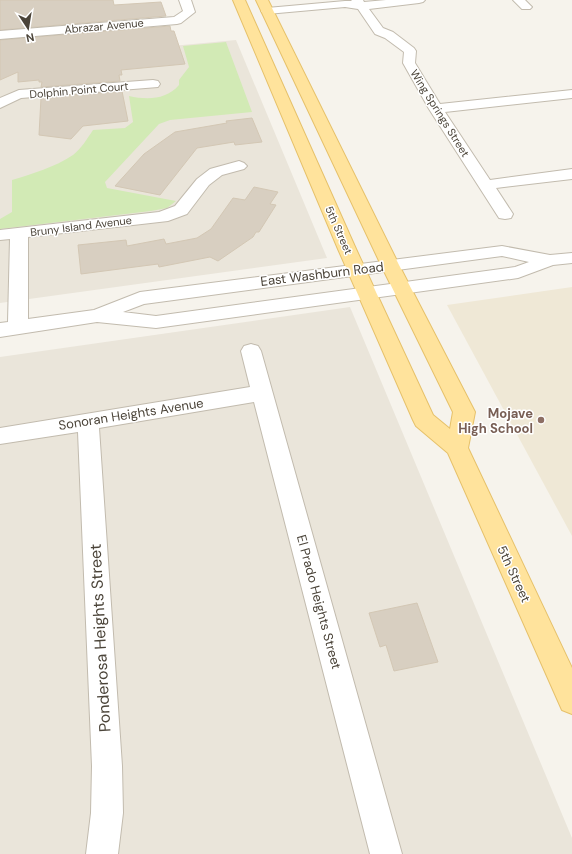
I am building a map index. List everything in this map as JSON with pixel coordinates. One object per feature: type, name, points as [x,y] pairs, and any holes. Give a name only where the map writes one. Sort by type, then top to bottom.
[{"type":"main road","name":"5th Street","points":[[239,0],[366,293],[424,420],[457,448],[572,700]]},
{"type":"main road","points":[[267,9],[390,265],[464,412],[457,448]]},
{"type":"street","name":"Abrazar Avenue","points":[[0,36],[177,20],[189,12],[185,0]]},
{"type":"street","points":[[267,9],[350,10],[360,3],[420,0]]},
{"type":"street","name":"Wing Springs Street","points":[[360,3],[379,31],[389,35],[410,51],[409,64],[436,109],[505,214]]},
{"type":"street","name":"Dolphin Point Court","points":[[3,102],[20,94],[153,84]]},
{"type":"street","points":[[436,109],[572,94]]},
{"type":"street","name":"Bruny Island Avenue","points":[[0,235],[162,217],[181,210],[203,182],[216,172],[239,166]]},
{"type":"street","points":[[486,185],[572,174]]},
{"type":"street","points":[[9,329],[19,233]]},
{"type":"street","name":"East Washburn Road","points":[[97,316],[140,298],[356,269],[502,251],[550,260]]},
{"type":"street","name":"East Washburn Road","points":[[9,329],[97,316],[156,322],[518,272],[550,260],[572,258]]},
{"type":"street","name":"El Prado Heights Street","points":[[251,350],[386,854]]},
{"type":"street","name":"Sonoran Heights Avenue","points":[[0,436],[262,393]]},
{"type":"street","name":"Ponderosa Heights Street","points":[[88,421],[107,766],[107,813],[102,854]]},
{"type":"shaded area","points":[[236,40],[327,258],[0,303],[0,62]]},
{"type":"shaded area","name":"Mojave High School","points":[[572,287],[572,536],[447,305]]},
{"type":"shaded area","points":[[350,307],[572,838],[572,854],[0,854],[0,357]]},
{"type":"green space","points":[[226,42],[252,112],[170,120],[159,124],[105,182],[107,188],[176,201],[167,208],[151,211],[0,229],[0,219],[12,212],[12,180],[51,167],[73,155],[81,147],[93,130],[125,128],[133,122],[129,96],[156,98],[168,94],[174,90],[179,85],[179,80],[189,67],[183,46]]},
{"type":"building","points":[[0,0],[113,0],[114,5],[161,2],[166,16],[0,30]]},
{"type":"building","points":[[170,26],[171,31],[174,31],[185,64],[121,70],[122,75],[119,75],[120,81],[41,87],[42,82],[39,82],[39,80],[18,82],[18,72],[0,80],[0,40]]},
{"type":"building","points":[[122,91],[128,121],[83,126],[71,139],[39,135],[41,98]]},
{"type":"building","points":[[252,118],[262,142],[235,145],[234,142],[197,148],[160,195],[115,186],[144,154],[175,132],[227,123],[226,121]]},
{"type":"building","points":[[254,187],[278,192],[270,204],[276,205],[259,232],[256,232],[253,237],[218,261],[210,257],[159,267],[158,264],[81,274],[78,245],[126,240],[127,246],[164,239],[166,244],[197,238],[211,229],[233,198],[245,200]]},
{"type":"building","points":[[417,603],[438,662],[394,671],[386,645],[380,647],[369,613]]},
{"type":"place","name":"Mojave High School","points":[[541,420]]}]
